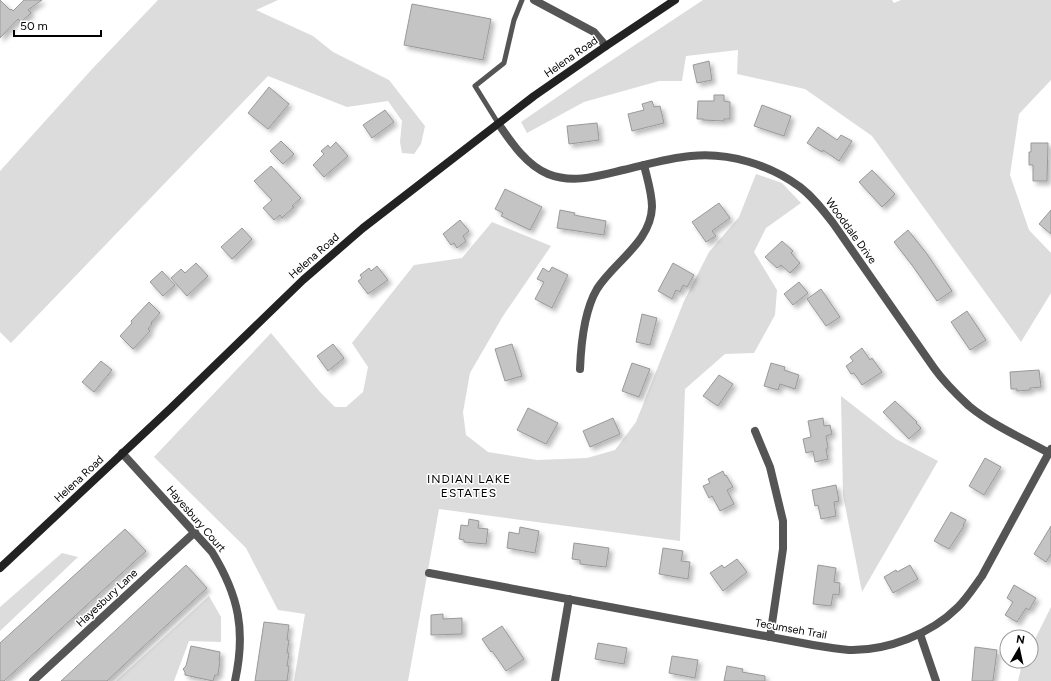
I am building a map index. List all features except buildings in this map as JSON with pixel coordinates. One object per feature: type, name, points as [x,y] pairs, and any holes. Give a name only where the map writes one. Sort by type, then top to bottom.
[{"type":"main road","name":"Helena Road","points":[[0,568],[303,280],[390,206],[498,123],[606,46],[676,0]]},
{"type":"street","points":[[534,0],[594,32],[606,46]]},
{"type":"street","name":"Wooddale Drive","points":[[498,123],[530,164],[539,170],[560,178],[582,179],[692,156],[723,156],[739,159],[770,170],[800,187],[821,207],[934,368],[951,388],[970,406],[996,423],[1050,451]]},
{"type":"street","points":[[580,369],[581,342],[589,307],[595,293],[614,268],[637,242],[650,219],[652,207],[644,165]]},
{"type":"street","points":[[755,431],[770,467],[783,521],[783,555],[770,637]]},
{"type":"street","name":"Tecumseh Trail","points":[[430,573],[813,645],[849,650],[884,646],[920,634],[948,616],[969,594],[982,576],[1050,451]]},
{"type":"street","name":"Hayesbury Court","points":[[122,453],[195,532],[212,552],[224,570],[232,589],[238,612],[240,629],[239,660],[234,681]]},
{"type":"street","name":"Hayesbury Lane","points":[[34,681],[195,532]]},
{"type":"street","points":[[555,681],[569,599]]},
{"type":"street","points":[[920,634],[936,681]]},
{"type":"lane","points":[[498,123],[475,86],[504,63],[514,20],[522,0]]},
{"type":"shaded area","points":[[158,0],[278,0],[256,10],[313,36],[333,52],[389,80],[425,126],[421,144],[414,154],[402,153],[400,142],[402,121],[388,101],[347,107],[268,76],[11,343],[0,332],[0,171],[93,68]]},
{"type":"shaded area","points":[[703,0],[892,0],[894,3],[901,0],[1051,0],[1051,80],[1019,114],[1010,175],[1029,230],[1051,253],[1051,293],[1021,342],[872,136],[805,89],[737,74],[738,50],[686,56],[682,81],[659,81],[584,102],[527,133],[521,122]]},
{"type":"shaded area","points":[[756,174],[782,183],[801,203],[766,228],[754,252],[777,290],[775,315],[754,353],[725,354],[685,389],[680,541],[439,509],[408,681],[294,681],[305,614],[278,610],[246,548],[154,457],[271,333],[320,392],[335,407],[346,407],[363,392],[368,367],[352,343],[414,265],[462,258],[492,222],[551,246],[503,316],[470,373],[463,412],[466,435],[488,452],[537,460],[587,458],[615,450],[636,422],[684,301],[709,252],[739,217]]},
{"type":"shaded area","points":[[841,396],[896,439],[938,461],[862,592],[843,495]]},
{"type":"shaded area","points":[[62,553],[78,557],[0,631],[0,607]]},
{"type":"shaded area","points":[[209,596],[221,617],[221,642],[189,641],[174,681],[116,681]]},
{"type":"shaded area","points":[[1051,607],[1051,681],[1018,681],[1021,669],[1039,669],[1039,631]]},
{"type":"district","name":"INDIAN LAKE ESTATES","points":[[469,486]]}]
